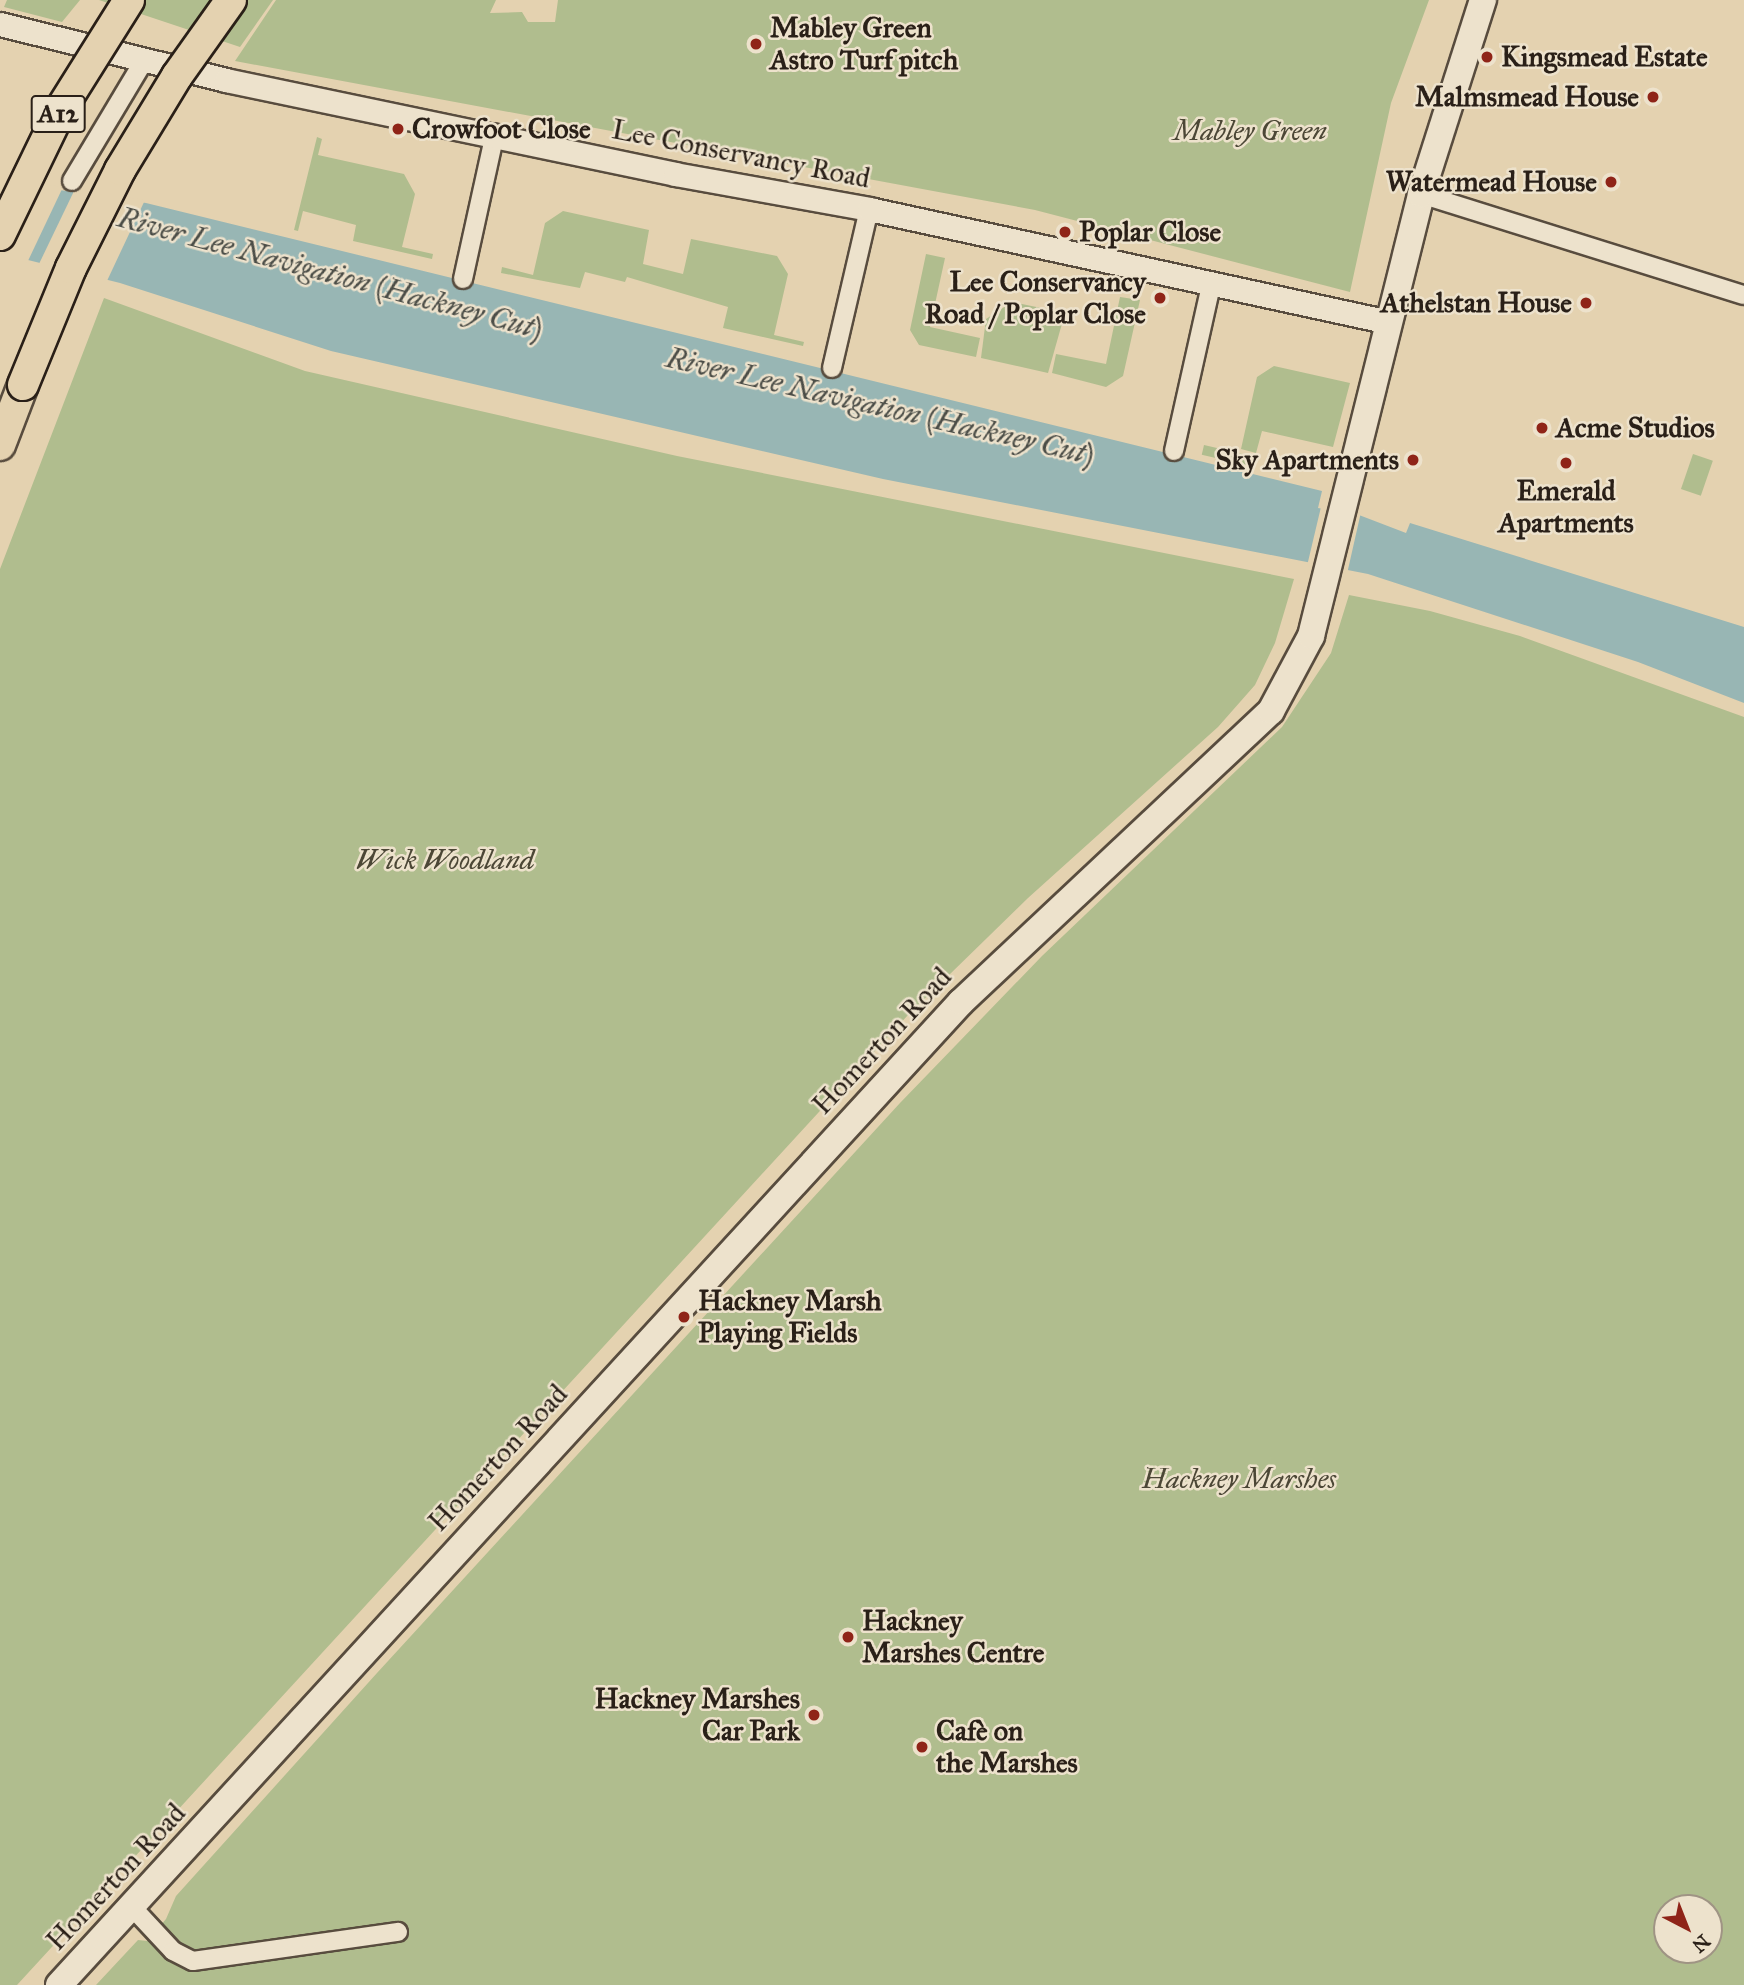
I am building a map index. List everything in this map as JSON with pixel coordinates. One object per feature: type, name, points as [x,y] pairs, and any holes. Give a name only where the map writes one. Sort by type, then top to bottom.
[{"type":"highway","name":"A12","points":[[0,235],[62,107],[130,0]]},
{"type":"highway","points":[[0,445],[71,268],[114,181],[162,99],[231,0]]},
{"type":"main road","name":"Homerton Road","points":[[59,1985],[418,1589],[961,1002],[1271,711],[1311,636],[1421,194],[1483,0]]},
{"type":"street","name":"Lee Conservancy Road","points":[[0,24],[145,59],[675,174],[869,209],[1212,286],[1388,322]]},
{"type":"street","points":[[72,181],[145,59]]},
{"type":"street","points":[[463,279],[495,133]]},
{"type":"street","points":[[1421,194],[1744,295]]},
{"type":"street","points":[[832,368],[869,209]]},
{"type":"street","points":[[1174,451],[1212,286]]},
{"type":"street","points":[[132,1907],[173,1951],[193,1961],[398,1932]]},
{"type":"green space","points":[[7,0],[80,0],[62,22],[4,7]]},
{"type":"green space","points":[[99,0],[273,0],[240,47]]},
{"type":"green space","name":"Mabley Green","points":[[276,0],[496,0],[490,13],[522,12],[528,22],[555,22],[558,0],[1429,0],[1391,103],[1350,292],[1035,210],[235,61]]},
{"type":"green space","points":[[317,137],[322,139],[318,155],[404,174],[415,194],[402,247],[433,254],[432,259],[353,241],[356,225],[303,211],[298,231],[294,230]]},
{"type":"green space","points":[[563,211],[649,230],[643,264],[683,274],[691,239],[777,256],[788,274],[774,335],[804,342],[803,346],[723,328],[728,307],[627,277],[625,282],[585,272],[580,288],[501,273],[502,267],[533,275],[545,223]]},
{"type":"green space","points":[[926,254],[945,258],[930,327],[980,338],[976,357],[919,345],[910,330]]},
{"type":"green space","points":[[1120,297],[1140,300],[1123,376],[1106,387],[1052,373],[1056,354],[1106,364]]},
{"type":"green space","name":"Wick Woodland","points":[[104,298],[305,371],[677,456],[1294,579],[1275,643],[1255,685],[1218,727],[1028,898],[908,1015],[17,1985],[0,1985],[0,569]]},
{"type":"green space","points":[[1012,302],[1065,313],[1048,373],[981,358],[986,319]]},
{"type":"green space","points":[[1274,366],[1350,383],[1333,447],[1262,431],[1256,453],[1241,449],[1257,377]]},
{"type":"green space","points":[[1204,445],[1256,457],[1253,467],[1202,455]]},
{"type":"green space","points":[[1693,454],[1713,461],[1701,496],[1681,489]]},
{"type":"green space","name":"Hackney Marshes","points":[[1349,595],[1430,611],[1520,636],[1744,717],[1744,1985],[96,1985],[138,1940],[147,1941],[166,1919],[176,1896],[900,1103],[1042,956],[1282,727],[1331,653]]},
{"type":"water","name":"River Lee Navigation (Hackney Cut)","points":[[0,181],[146,203],[1322,491],[1318,508],[1359,515],[1406,533],[1410,523],[1744,627],[1744,703],[1638,662],[1368,574],[883,479],[331,351],[120,283],[0,253]]},
{"type":"pier","points":[[0,178],[63,187],[27,263],[0,256]]},
{"type":"pier","points":[[75,189],[145,200],[106,283],[38,266]]},
{"type":"pier","points":[[1325,490],[1322,505],[1361,512],[1347,574],[1307,566]]},
{"type":"place","name":"Mabley Green Astro Turf pitch","points":[[756,44]]},
{"type":"place","name":"Kingsmead Estate","points":[[1487,57]]},
{"type":"place","name":"Malmsmead House","points":[[1653,97]]},
{"type":"place","name":"Crowfoot Close","points":[[398,129]]},
{"type":"place","name":"Watermead House","points":[[1611,182]]},
{"type":"place","name":"Poplar Close","points":[[1065,232]]},
{"type":"place","name":"Lee Conservancy Road / Poplar Close","points":[[1160,298]]},
{"type":"place","name":"Athelstan House","points":[[1586,303]]},
{"type":"place","name":"Acme Studios","points":[[1542,428]]},
{"type":"place","name":"Sky Apartments","points":[[1413,460]]},
{"type":"place","name":"Emerald Apartments","points":[[1566,463]]},
{"type":"place","name":"Hackney Marsh Playing Fields","points":[[684,1317]]},
{"type":"place","name":"Hackney Marshes Centre","points":[[848,1637]]},
{"type":"place","name":"Hackney Marshes Car Park","points":[[814,1715]]},
{"type":"place","name":"Cafè on the Marshes","points":[[922,1747]]}]
